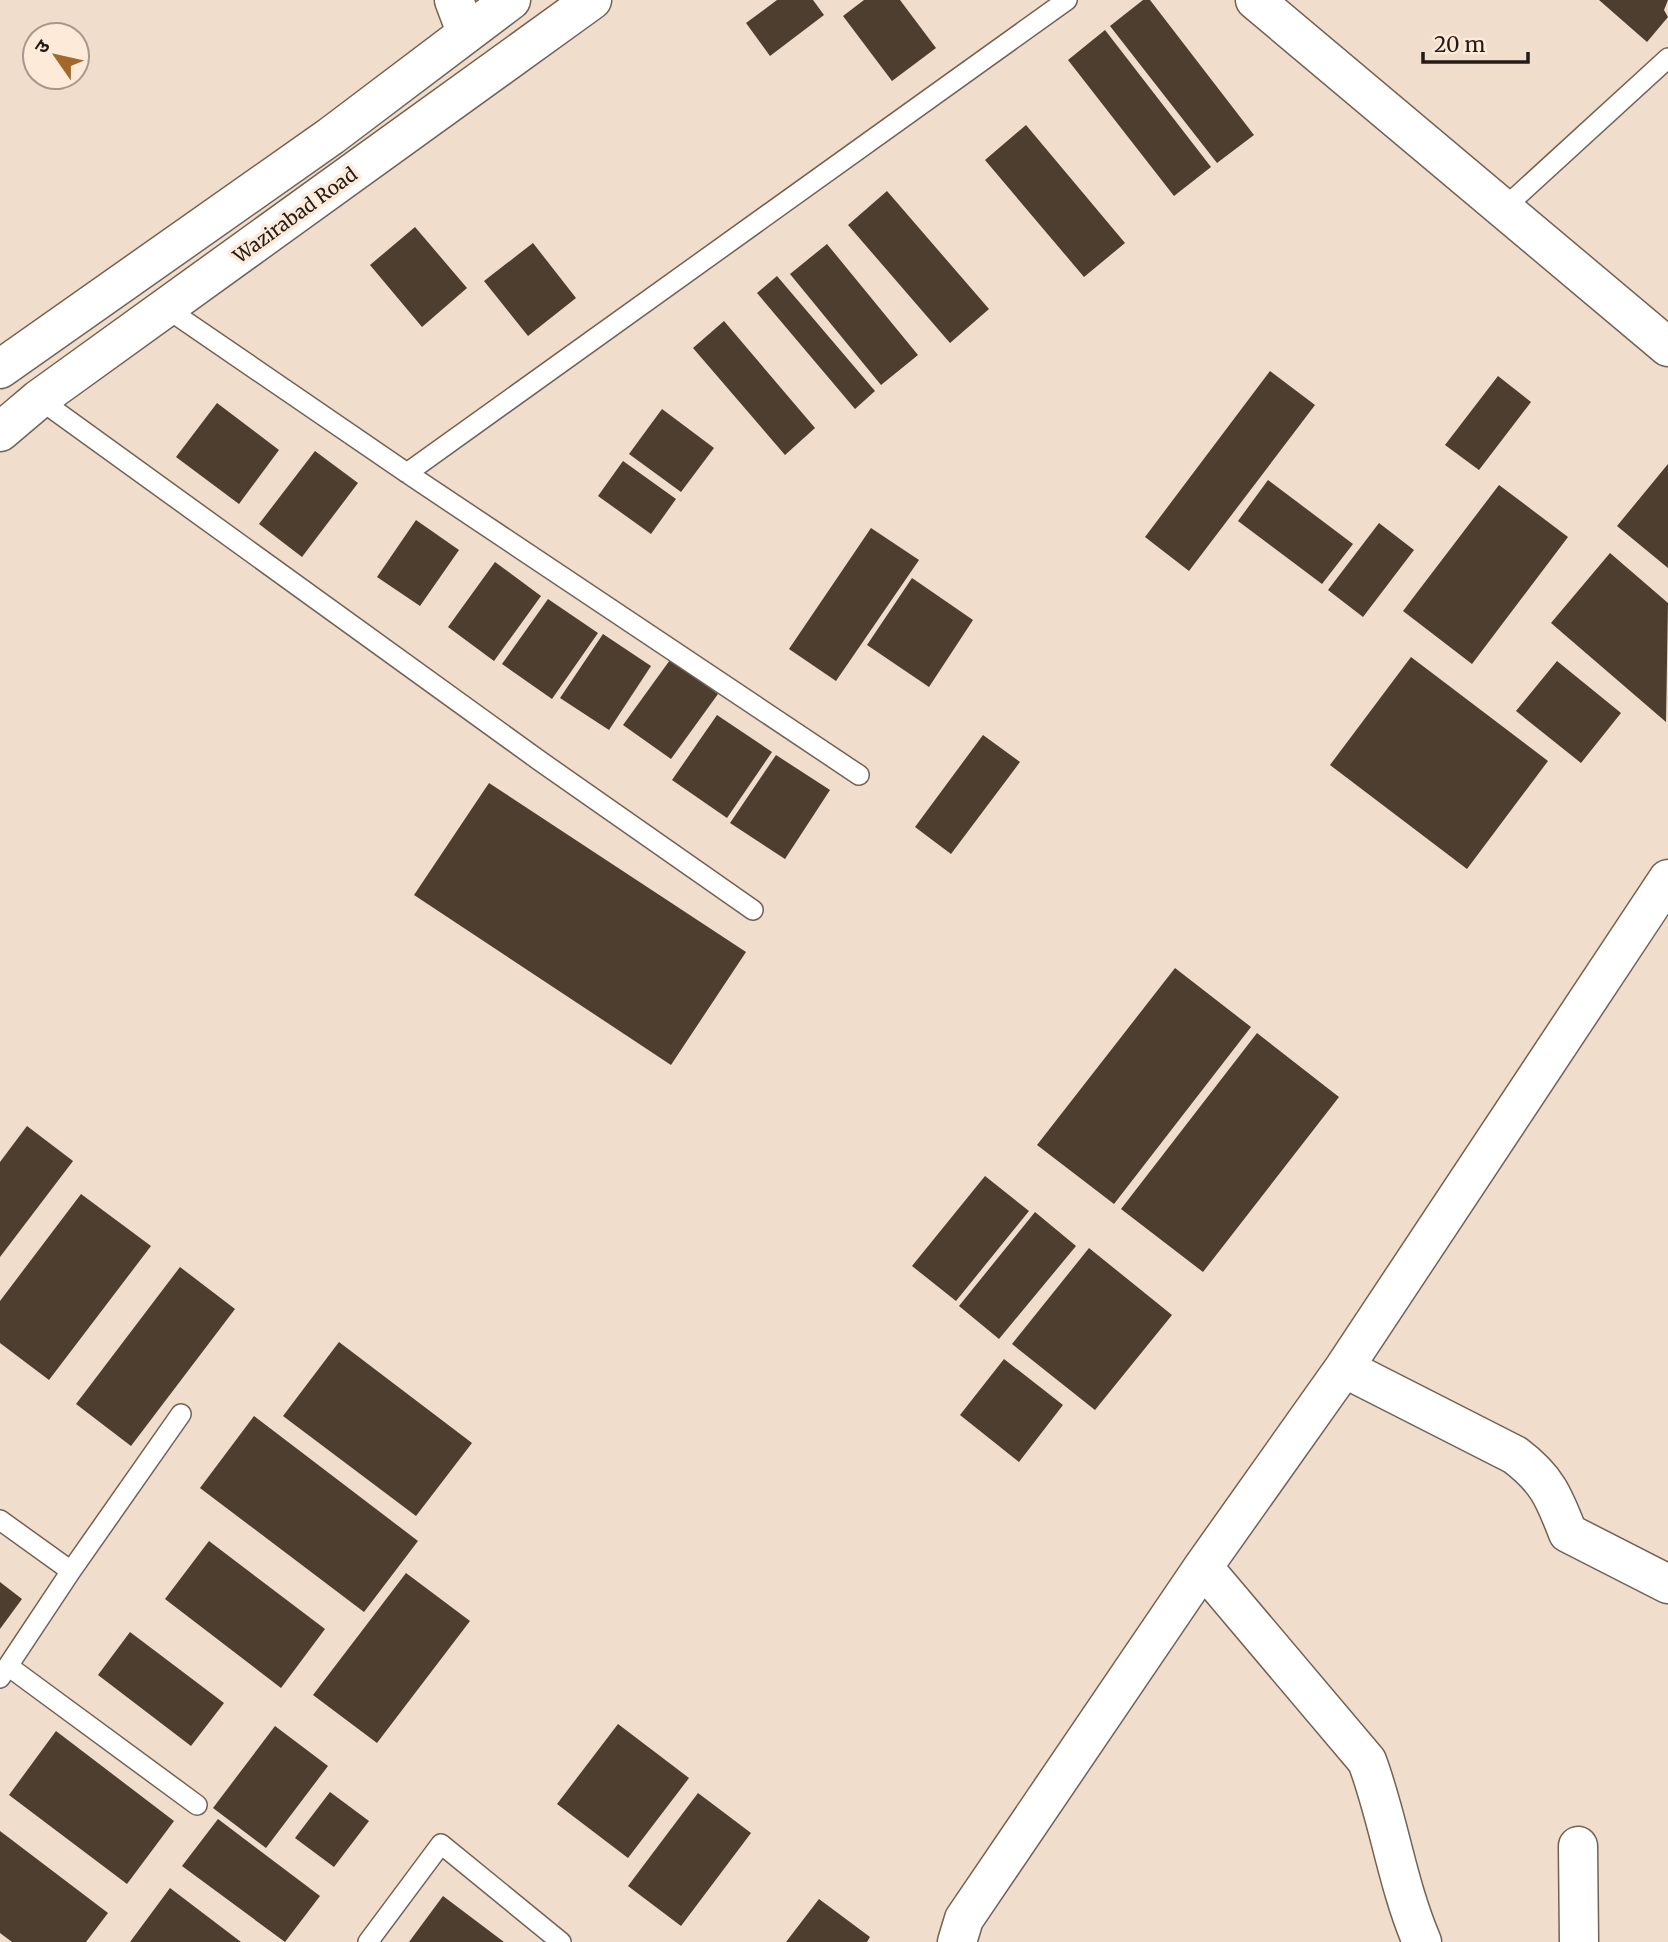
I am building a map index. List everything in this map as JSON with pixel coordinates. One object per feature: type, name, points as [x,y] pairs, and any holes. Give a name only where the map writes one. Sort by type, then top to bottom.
[{"type":"main road","points":[[0,369],[331,136],[460,16],[511,0]]},
{"type":"main road","name":"Wazirabad Road","points":[[0,432],[39,400],[592,0]]},
{"type":"main road","points":[[1255,0],[1668,347]]},
{"type":"main road","points":[[957,1942],[964,1919],[1203,1566],[1344,1368],[1668,879]]},
{"type":"main road","points":[[1344,1368],[1515,1455],[1533,1469],[1551,1489],[1568,1533],[1668,1584]]},
{"type":"main road","points":[[1203,1566],[1367,1761],[1378,1791],[1404,1893],[1422,1942]]},
{"type":"main road","points":[[1578,1846],[1579,1942]]},
{"type":"lane","points":[[407,474],[1067,0]]},
{"type":"lane","points":[[1503,209],[1668,58]]},
{"type":"lane","points":[[166,308],[407,474],[859,775]]},
{"type":"lane","points":[[39,400],[540,761],[753,910]]},
{"type":"lane","points":[[181,1414],[4,1672],[197,1805]]},
{"type":"lane","points":[[0,1520],[71,1571]]},
{"type":"lane","points":[[368,1942],[441,1843],[561,1942]]},
{"type":"building","points":[[777,0],[813,0],[824,15],[770,56],[746,23]]},
{"type":"building","points":[[864,0],[900,0],[936,48],[892,81],[843,16]]},
{"type":"building","points":[[1143,0],[1150,0],[1254,135],[1217,163],[1110,26]]},
{"type":"building","points":[[1599,0],[1668,0],[1664,10],[1668,17],[1647,42]]},
{"type":"building","points":[[1105,30],[1211,167],[1174,196],[1068,60]]},
{"type":"building","points":[[1026,125],[1125,243],[1084,277],[985,160]]},
{"type":"building","points":[[887,191],[989,309],[950,343],[848,225]]},
{"type":"building","points":[[415,227],[467,288],[422,327],[370,265]]},
{"type":"building","points":[[533,243],[576,298],[528,336],[484,281]]},
{"type":"building","points":[[827,244],[918,355],[881,385],[790,274]]},
{"type":"building","points":[[777,276],[875,391],[855,409],[757,293]]},
{"type":"building","points":[[724,321],[815,428],[785,455],[693,348]]},
{"type":"building","points":[[1270,371],[1315,405],[1189,571],[1145,537]]},
{"type":"building","points":[[1498,376],[1531,402],[1479,470],[1445,445]]},
{"type":"building","points":[[217,403],[279,450],[239,504],[176,457]]},
{"type":"building","points":[[662,409],[714,448],[681,492],[629,454]]},
{"type":"building","points":[[315,451],[358,483],[302,557],[259,524]]},
{"type":"building","points":[[623,461],[676,499],[651,534],[598,496]]},
{"type":"building","points":[[1668,464],[1668,568],[1617,526]]},
{"type":"building","points":[[1268,480],[1353,544],[1322,584],[1238,521]]},
{"type":"building","points":[[1499,485],[1568,537],[1472,664],[1403,611]]},
{"type":"building","points":[[416,520],[459,550],[420,606],[377,577]]},
{"type":"building","points":[[1379,523],[1414,550],[1363,617],[1328,590]]},
{"type":"building","points":[[871,528],[919,560],[836,681],[789,649]]},
{"type":"building","points":[[1610,553],[1668,603],[1666,722],[1551,623]]},
{"type":"building","points":[[495,562],[541,596],[494,661],[448,627]]},
{"type":"building","points":[[912,578],[973,620],[929,687],[867,645]]},
{"type":"building","points":[[548,599],[598,633],[552,699],[502,664]]},
{"type":"building","points":[[603,634],[651,666],[609,730],[560,698]]},
{"type":"building","points":[[1411,657],[1548,761],[1467,869],[1330,765]]},
{"type":"building","points":[[670,660],[718,694],[671,759],[623,725]]},
{"type":"building","points":[[1557,661],[1621,713],[1581,763],[1516,711]]},
{"type":"building","points":[[717,715],[772,752],[727,818],[672,780]]},
{"type":"building","points":[[983,735],[1020,762],[951,854],[915,827]]},
{"type":"building","points":[[776,755],[830,790],[785,859],[730,823]]},
{"type":"building","points":[[489,783],[746,952],[671,1065],[414,895]]},
{"type":"building","points":[[1175,968],[1251,1027],[1114,1204],[1037,1145]]},
{"type":"building","points":[[1257,1033],[1339,1097],[1203,1272],[1121,1209]]},
{"type":"building","points":[[27,1126],[73,1161],[0,1257],[0,1162]]},
{"type":"building","points":[[985,1176],[1029,1211],[956,1301],[912,1266]]},
{"type":"building","points":[[81,1194],[151,1246],[49,1380],[0,1343],[0,1301]]},
{"type":"building","points":[[1035,1212],[1076,1246],[999,1339],[959,1306]]},
{"type":"building","points":[[1089,1248],[1172,1315],[1095,1410],[1012,1344]]},
{"type":"building","points":[[180,1267],[235,1309],[131,1446],[76,1404]]},
{"type":"building","points":[[339,1342],[472,1443],[416,1516],[283,1416]]},
{"type":"building","points":[[1004,1359],[1063,1405],[1019,1462],[960,1415]]},
{"type":"building","points":[[254,1416],[418,1541],[364,1612],[200,1488]]},
{"type":"building","points":[[209,1541],[325,1629],[281,1688],[165,1599]]},
{"type":"building","points":[[406,1573],[470,1621],[377,1743],[313,1695]]},
{"type":"building","points":[[0,1582],[22,1599],[0,1629]]},
{"type":"building","points":[[130,1632],[224,1703],[191,1746],[98,1675]]},
{"type":"building","points":[[618,1724],[689,1778],[628,1858],[557,1804]]},
{"type":"building","points":[[275,1726],[328,1766],[266,1848],[213,1808]]},
{"type":"building","points":[[56,1731],[174,1821],[127,1884],[9,1795]]},
{"type":"building","points":[[330,1792],[369,1821],[334,1867],[295,1838]]},
{"type":"building","points":[[698,1793],[751,1833],[681,1926],[628,1886]]},
{"type":"building","points":[[218,1819],[320,1896],[285,1942],[182,1866]]},
{"type":"building","points":[[0,1831],[108,1913],[86,1942],[12,1942],[0,1933]]},
{"type":"building","points":[[170,1888],[241,1942],[130,1942]]},
{"type":"building","points":[[443,1896],[504,1942],[409,1942]]},
{"type":"building","points":[[819,1899],[870,1937],[867,1942],[786,1942]]}]
